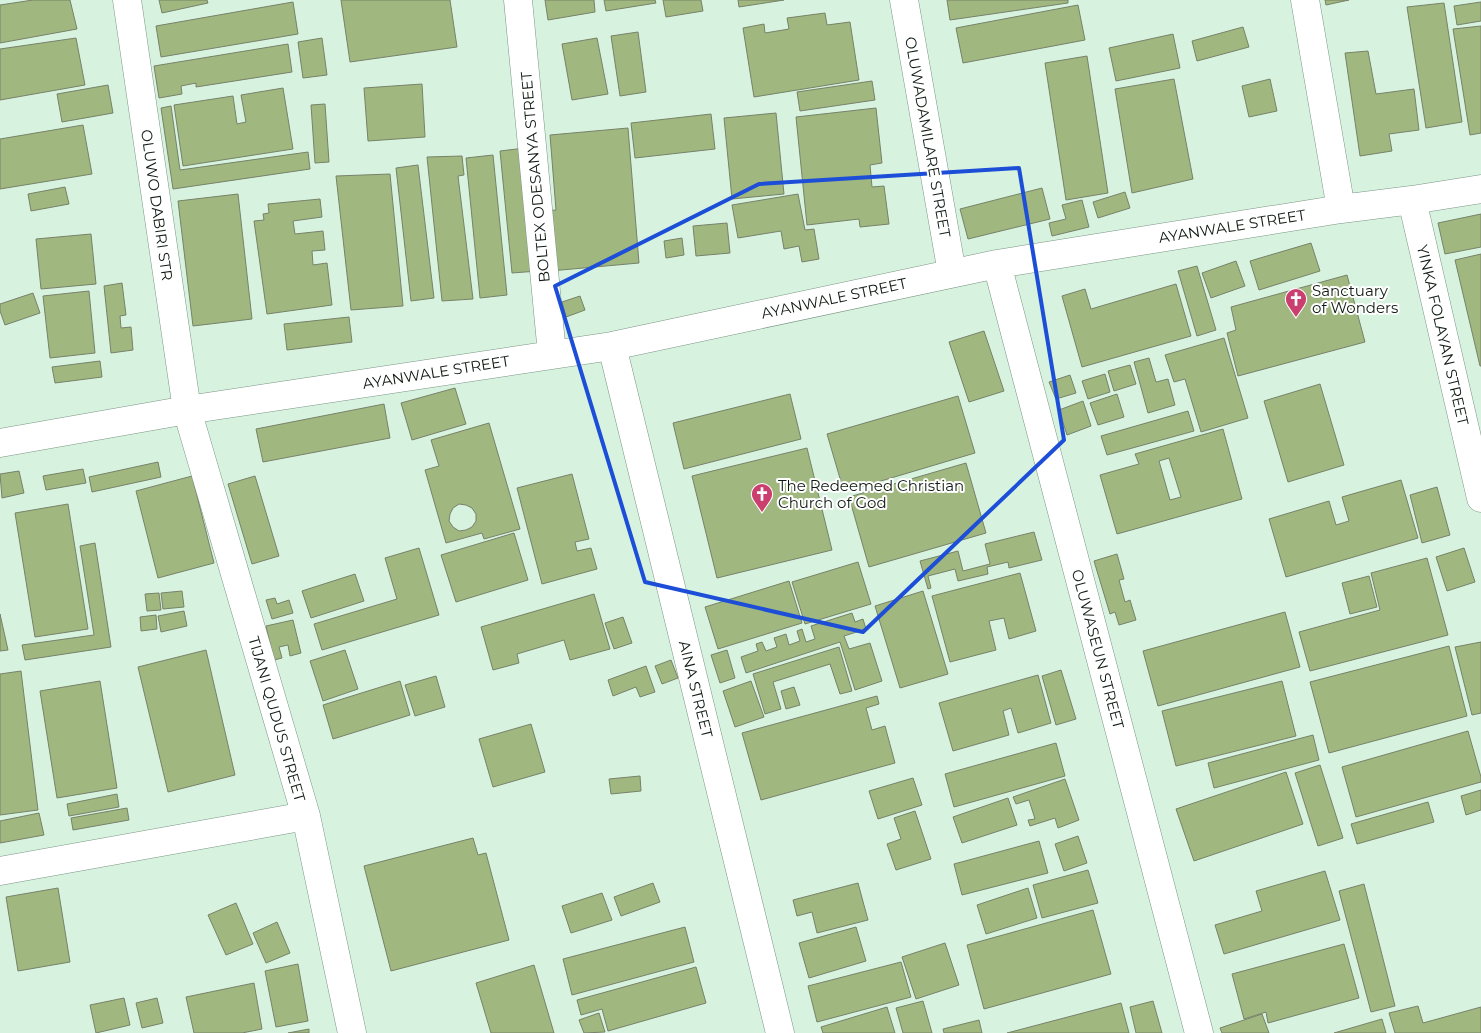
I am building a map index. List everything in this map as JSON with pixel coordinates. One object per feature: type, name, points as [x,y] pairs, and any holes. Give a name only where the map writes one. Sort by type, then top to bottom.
[{"type":"street","name":"OLUWO DABIRI STR","points":[[127,0],[187,410]]},
{"type":"street","name":"BOLTEX ODESANYA STREET","points":[[518,0],[552,354]]},
{"type":"street","name":"OLUWADAMILARE STREET","points":[[904,0],[952,273]]},
{"type":"street","points":[[1305,0],[1341,209]]},
{"type":"street","name":"AYANWALE STREET","points":[[0,443],[187,410],[612,346],[997,264],[1341,209],[1481,189]]},
{"type":"street","name":"YINKA FOLAYAN STREET","points":[[1412,200],[1481,498]]},
{"type":"street","name":"OLUWASEUN STREET","points":[[997,264],[1199,1033]]},
{"type":"street","name":"AINA STREET","points":[[612,346],[780,1033]]},
{"type":"street","name":"TIJANI QUDUS STREET","points":[[187,410],[306,816],[352,1033]]},
{"type":"street","points":[[0,871],[306,816]]},
{"type":"highlighted area","points":[[1019,168],[1064,440],[863,632],[645,582],[555,286],[759,184]]},
{"type":"building","points":[[33,0],[70,0],[77,29],[0,43],[0,5]]},
{"type":"building","points":[[159,0],[207,0],[208,3],[162,13]]},
{"type":"building","points":[[341,0],[450,0],[457,47],[350,62]]},
{"type":"building","points":[[545,0],[594,0],[595,12],[548,20]]},
{"type":"building","points":[[604,0],[655,0],[656,3],[606,11]]},
{"type":"building","points":[[663,0],[701,0],[703,11],[666,17]]},
{"type":"building","points":[[738,0],[784,0],[739,7]]},
{"type":"building","points":[[947,0],[1068,0],[1068,3],[950,20]]},
{"type":"building","points":[[1325,0],[1349,0],[1326,5]]},
{"type":"building","points":[[293,2],[298,34],[161,57],[156,26]]},
{"type":"building","points":[[1481,2],[1481,21],[1457,25],[1454,6]]},
{"type":"building","points":[[1444,3],[1462,122],[1426,128],[1407,7]]},
{"type":"building","points":[[1078,5],[1085,40],[963,63],[956,28]]},
{"type":"building","points":[[825,13],[827,25],[850,22],[859,80],[754,97],[743,28],[764,24],[765,33],[789,29],[787,18]]},
{"type":"building","points":[[1481,26],[1481,133],[1470,135],[1453,29]]},
{"type":"building","points":[[1243,27],[1249,47],[1197,61],[1192,41]]},
{"type":"building","points":[[638,32],[646,92],[620,96],[611,36]]},
{"type":"building","points":[[1173,34],[1180,68],[1116,81],[1109,48]]},
{"type":"building","points":[[76,38],[85,85],[0,100],[0,49]]},
{"type":"building","points":[[322,38],[327,75],[303,78],[298,42]]},
{"type":"building","points":[[597,38],[608,94],[572,100],[562,44]]},
{"type":"building","points":[[288,44],[292,72],[196,87],[196,83],[181,86],[182,94],[159,98],[154,66]]},
{"type":"building","points":[[1368,51],[1376,94],[1414,89],[1419,130],[1389,134],[1392,151],[1360,156],[1345,53]]},
{"type":"building","points":[[1087,56],[1108,193],[1066,200],[1045,63]]},
{"type":"building","points":[[1174,79],[1193,179],[1132,193],[1115,89]]},
{"type":"building","points":[[1270,79],[1277,111],[1249,117],[1242,86]]},
{"type":"building","points":[[872,81],[875,100],[800,111],[797,92]]},
{"type":"building","points":[[422,84],[425,137],[368,141],[364,88]]},
{"type":"building","points":[[108,85],[113,113],[62,122],[57,94]]},
{"type":"building","points":[[283,88],[293,149],[183,166],[174,105],[233,96],[237,124],[246,122],[241,95]]},
{"type":"building","points":[[325,104],[329,162],[315,163],[311,105]]},
{"type":"building","points":[[171,106],[180,170],[308,152],[310,169],[173,189],[161,108]]},
{"type":"building","points":[[876,108],[882,163],[870,165],[872,187],[884,186],[889,224],[860,227],[859,219],[807,225],[796,117]]},
{"type":"building","points":[[776,113],[784,194],[732,199],[724,118]]},
{"type":"building","points":[[711,114],[715,149],[635,158],[631,123]]},
{"type":"building","points":[[83,125],[92,174],[0,189],[0,139]]},
{"type":"building","points":[[628,128],[639,263],[550,271],[545,211],[556,210],[550,135]]},
{"type":"building","points":[[525,148],[538,271],[512,273],[500,151]]},
{"type":"building","points":[[493,155],[507,295],[480,298],[466,158]]},
{"type":"building","points":[[462,156],[464,175],[458,176],[473,299],[442,301],[427,157]]},
{"type":"building","points":[[418,165],[434,298],[411,301],[396,168]]},
{"type":"building","points":[[390,174],[403,306],[351,310],[336,176]]},
{"type":"building","points":[[65,187],[69,204],[31,211],[28,194]]},
{"type":"building","points":[[1042,188],[1050,219],[968,239],[960,209]]},
{"type":"building","points":[[1125,192],[1130,208],[1098,218],[1093,202]]},
{"type":"building","points":[[238,194],[252,319],[193,326],[178,201]]},
{"type":"building","points":[[798,194],[805,230],[814,229],[819,259],[802,262],[799,246],[784,249],[781,231],[738,238],[732,205]]},
{"type":"building","points":[[320,199],[322,217],[293,221],[295,234],[323,231],[325,250],[312,251],[313,265],[327,263],[332,305],[267,314],[254,221],[264,220],[263,214],[269,213],[268,204]]},
{"type":"building","points":[[1082,200],[1089,227],[1052,236],[1049,223],[1066,219],[1062,205]]},
{"type":"building","points":[[1481,214],[1481,247],[1445,254],[1438,223]]},
{"type":"building","points":[[727,223],[730,253],[696,256],[693,226]]},
{"type":"building","points":[[91,234],[96,284],[41,289],[36,239]]},
{"type":"building","points":[[682,238],[684,255],[666,258],[664,241]]},
{"type":"building","points":[[1311,243],[1320,271],[1259,290],[1250,261]]},
{"type":"building","points":[[1481,254],[1481,366],[1480,366],[1455,260]]},
{"type":"building","points":[[1236,261],[1245,286],[1211,298],[1202,273]]},
{"type":"building","points":[[1197,266],[1216,330],[1197,336],[1178,271]]},
{"type":"building","name":"Sanctuary of Wonders","points":[[1347,275],[1365,342],[1238,376],[1227,333],[1236,330],[1231,307]]},
{"type":"building","points":[[122,283],[126,315],[120,316],[121,328],[131,327],[133,350],[111,353],[104,286]]},
{"type":"building","points":[[1176,284],[1191,336],[1082,367],[1062,296],[1085,289],[1091,309]]},
{"type":"building","points":[[89,291],[95,353],[50,358],[43,296]]},
{"type":"building","points":[[33,293],[40,313],[5,325],[0,311],[0,304]]},
{"type":"building","points":[[580,296],[585,310],[566,317],[562,302]]},
{"type":"building","points":[[349,317],[352,342],[287,350],[284,324]]},
{"type":"building","points":[[984,331],[1004,391],[969,402],[949,342]]},
{"type":"building","points":[[1224,338],[1248,418],[1201,432],[1185,379],[1174,382],[1165,355]]},
{"type":"building","points":[[1149,358],[1156,382],[1168,379],[1175,405],[1148,413],[1134,362]]},
{"type":"building","points":[[100,361],[102,377],[55,383],[52,367]]},
{"type":"building","points":[[1130,365],[1136,384],[1114,391],[1108,371]]},
{"type":"building","points":[[1105,374],[1110,392],[1088,399],[1082,381]]},
{"type":"building","points":[[1070,375],[1076,393],[1056,399],[1049,382]]},
{"type":"building","points":[[1320,384],[1344,465],[1288,482],[1264,401]]},
{"type":"building","points":[[455,388],[466,424],[412,440],[401,403]]},
{"type":"building","points":[[790,394],[801,439],[684,469],[673,423]]},
{"type":"building","points":[[1117,394],[1124,417],[1098,425],[1090,403]]},
{"type":"building","points":[[958,396],[975,453],[844,492],[827,434]]},
{"type":"building","points":[[1083,401],[1091,426],[1067,435],[1059,410]]},
{"type":"building","points":[[384,404],[390,438],[263,462],[256,429]]},
{"type":"building","points":[[1188,411],[1194,431],[1107,455],[1101,436]]},
{"type":"building","points":[[489,423],[520,529],[484,539],[482,533],[446,543],[425,470],[439,466],[431,440]],"holes":[[[459,504],[472,508],[476,514],[476,521],[472,527],[459,531],[449,521],[450,514],[453,508]]]},
{"type":"building","points":[[1223,429],[1242,499],[1117,534],[1100,475],[1139,464],[1135,454]],"holes":[[[1169,458],[1181,497],[1170,500],[1159,461]]]},
{"type":"building","name":"The Redeemed Christian Church of God","points":[[807,448],[832,550],[717,578],[692,476]]},
{"type":"building","points":[[158,462],[161,477],[92,492],[89,477]]},
{"type":"building","points":[[966,463],[986,533],[869,567],[849,497]]},
{"type":"building","points":[[83,469],[86,483],[46,490],[43,476]]},
{"type":"building","points":[[19,471],[24,493],[2,498],[0,474]]},
{"type":"building","points":[[572,474],[589,539],[575,542],[577,551],[591,548],[597,569],[542,584],[517,488]]},
{"type":"building","points":[[192,476],[214,563],[158,578],[136,491]]},
{"type":"building","points":[[255,476],[279,556],[252,564],[228,484]]},
{"type":"building","points":[[1401,480],[1418,538],[1286,577],[1269,519],[1329,501],[1336,525],[1349,521],[1342,497]]},
{"type":"building","points":[[1437,487],[1450,535],[1422,543],[1410,495]]},
{"type":"building","points":[[68,504],[88,629],[35,637],[15,513]]},
{"type":"building","points":[[1034,532],[1042,560],[1009,568],[1008,562],[987,567],[988,574],[958,581],[955,569],[928,576],[931,588],[928,589],[920,561],[958,551],[963,571],[990,564],[985,544]]},
{"type":"building","points":[[514,533],[528,580],[456,602],[441,555]]},
{"type":"building","points":[[95,543],[111,647],[25,660],[22,645],[94,635],[80,546]]},
{"type":"building","points":[[419,548],[439,615],[322,650],[314,624],[397,599],[385,558]]},
{"type":"building","points":[[1464,548],[1475,582],[1447,591],[1436,557]]},
{"type":"building","points":[[1117,554],[1124,579],[1119,580],[1125,602],[1130,600],[1136,620],[1119,625],[1115,612],[1110,614],[1094,561]]},
{"type":"building","points":[[1427,558],[1448,635],[1310,671],[1299,632],[1380,610],[1371,573]]},
{"type":"building","points":[[858,562],[871,604],[805,624],[792,582]]},
{"type":"building","points":[[1020,573],[1036,631],[1009,639],[1004,618],[989,621],[996,650],[950,662],[932,596]]},
{"type":"building","points":[[355,574],[364,601],[311,618],[302,591]]},
{"type":"building","points":[[1369,576],[1377,607],[1350,614],[1342,583]]},
{"type":"building","points":[[789,581],[802,623],[718,649],[705,607]]},
{"type":"building","points":[[182,591],[184,607],[163,609],[161,593]]},
{"type":"building","points":[[923,591],[948,674],[900,688],[875,606]]},
{"type":"building","points":[[159,593],[161,610],[147,611],[145,594]]},
{"type":"building","points":[[594,594],[610,649],[570,660],[564,640],[517,654],[519,663],[493,670],[481,627]]},
{"type":"building","points":[[275,598],[277,604],[289,600],[293,613],[272,619],[266,600]]},
{"type":"building","points":[[184,611],[187,626],[161,632],[158,616]]},
{"type":"building","points":[[1285,612],[1300,667],[1158,706],[1143,651]]},
{"type":"building","points":[[852,613],[855,622],[863,619],[866,629],[844,636],[849,649],[870,643],[882,681],[855,690],[840,642],[746,673],[741,657],[758,651],[756,644],[762,642],[766,651],[777,647],[774,638],[786,634],[789,645],[800,641],[797,631],[802,629],[806,642],[815,639],[811,626]]},
{"type":"building","points":[[0,614],[8,650],[0,651]]},
{"type":"building","points":[[156,615],[157,629],[141,631],[140,617]]},
{"type":"building","points":[[623,617],[632,643],[614,649],[605,623]]},
{"type":"building","points":[[293,620],[301,653],[290,656],[288,645],[279,647],[282,658],[274,660],[266,626]]},
{"type":"building","points":[[1481,642],[1481,713],[1472,715],[1455,647]]},
{"type":"building","points":[[1449,646],[1467,716],[1329,753],[1310,682]]},
{"type":"building","points":[[839,647],[852,691],[840,694],[830,664],[773,682],[781,709],[765,714],[753,674]]},
{"type":"building","points":[[206,650],[235,775],[168,792],[138,667]]},
{"type":"building","points":[[345,650],[358,689],[323,701],[310,661]]},
{"type":"building","points":[[727,650],[735,678],[720,683],[711,655]]},
{"type":"building","points":[[671,660],[678,678],[662,684],[655,666]]},
{"type":"building","points":[[646,666],[655,692],[640,697],[636,687],[613,696],[608,680]]},
{"type":"building","points":[[1061,670],[1076,719],[1056,725],[1042,676]]},
{"type":"building","points":[[21,671],[38,810],[0,815],[0,674]]},
{"type":"building","points":[[1038,675],[1051,723],[1018,733],[1011,708],[1003,711],[1009,735],[953,751],[939,703]]},
{"type":"building","points":[[436,676],[445,707],[415,716],[405,685]]},
{"type":"building","points":[[100,681],[117,788],[57,798],[40,691]]},
{"type":"building","points":[[400,681],[410,715],[333,739],[323,705]]},
{"type":"building","points":[[751,681],[764,717],[735,727],[723,691]]},
{"type":"building","points":[[1282,681],[1296,736],[1176,766],[1162,711]]},
{"type":"building","points":[[794,687],[800,705],[786,709],[781,691]]},
{"type":"building","points":[[877,696],[879,704],[866,708],[872,730],[885,726],[895,763],[761,800],[742,733]]},
{"type":"building","points":[[531,724],[545,772],[493,787],[479,739]]},
{"type":"building","points":[[1468,731],[1481,782],[1356,817],[1342,767]]},
{"type":"building","points":[[1313,735],[1319,760],[1214,788],[1208,763]]},
{"type":"building","points":[[1056,743],[1065,776],[954,807],[945,774]]},
{"type":"building","points":[[1320,765],[1343,838],[1318,846],[1295,773]]},
{"type":"building","points":[[1286,772],[1303,824],[1194,861],[1176,809]]},
{"type":"building","points":[[640,776],[641,791],[611,794],[609,779]]},
{"type":"building","points":[[913,778],[922,805],[878,819],[869,791]]},
{"type":"building","points":[[1065,779],[1079,820],[1058,828],[1055,818],[1030,826],[1028,820],[1035,819],[1029,800],[1016,804],[1013,797]]},
{"type":"building","points":[[1481,790],[1481,810],[1466,815],[1461,796]]},
{"type":"building","points":[[117,794],[119,807],[69,816],[67,804]]},
{"type":"building","points":[[1008,798],[1017,825],[962,843],[953,817]]},
{"type":"building","points":[[1428,802],[1434,822],[1357,844],[1351,824]]},
{"type":"building","points":[[127,808],[129,820],[73,830],[71,818]]},
{"type":"building","points":[[915,811],[931,859],[896,870],[887,844],[901,839],[894,818]]},
{"type":"building","points":[[39,813],[44,835],[0,843],[0,821]]},
{"type":"building","points":[[1078,836],[1087,863],[1064,871],[1055,844]]},
{"type":"building","points":[[473,838],[478,855],[486,853],[509,940],[391,971],[364,866]]},
{"type":"building","points":[[1039,841],[1048,873],[962,895],[954,864]]},
{"type":"building","points":[[1088,870],[1098,903],[1042,918],[1033,885]]},
{"type":"building","points":[[1325,871],[1340,920],[1224,954],[1215,925],[1262,911],[1256,891]]},
{"type":"building","points":[[653,883],[660,902],[621,916],[614,897]]},
{"type":"building","points":[[858,883],[868,920],[817,933],[812,912],[797,916],[793,900]]},
{"type":"building","points":[[1364,884],[1395,1006],[1371,1012],[1339,891]]},
{"type":"building","points":[[58,888],[70,962],[18,971],[6,897]]},
{"type":"building","points":[[1028,888],[1037,918],[986,934],[977,905]]},
{"type":"building","points":[[602,893],[612,920],[571,933],[562,906]]},
{"type":"building","points":[[236,903],[253,944],[226,955],[208,915]]},
{"type":"building","points":[[1093,910],[1111,974],[984,1009],[967,945]]},
{"type":"building","points":[[277,922],[290,953],[266,963],[253,933]]},
{"type":"building","points":[[685,927],[694,962],[572,995],[563,959]]},
{"type":"building","points":[[856,927],[866,961],[809,978],[799,943]]},
{"type":"building","points":[[945,943],[959,985],[916,999],[902,957]]},
{"type":"building","points":[[1344,944],[1359,998],[1268,1023],[1266,1012],[1244,1019],[1232,974]]},
{"type":"building","points":[[901,962],[911,997],[817,1022],[808,986]]},
{"type":"building","points":[[298,964],[308,1021],[276,1027],[265,971]]},
{"type":"building","points":[[534,965],[554,1033],[491,1033],[476,983]]},
{"type":"building","points":[[696,967],[706,1003],[608,1031],[602,1009],[581,1015],[577,1000]]},
{"type":"building","points":[[254,983],[262,1029],[242,1033],[194,1033],[186,997]]},
{"type":"building","points":[[124,998],[130,1025],[96,1033],[90,1005]]},
{"type":"building","points":[[157,998],[163,1023],[142,1028],[136,1003]]},
{"type":"building","points":[[923,1001],[932,1033],[903,1033],[896,1008]]},
{"type":"building","points":[[1153,1001],[1162,1033],[1136,1033],[1130,1007]]},
{"type":"building","points":[[1121,1003],[1129,1033],[1007,1033]]},
{"type":"building","points":[[1418,1006],[1423,1023],[1481,1007],[1481,1033],[1395,1033],[1389,1013]]},
{"type":"building","points":[[887,1007],[895,1033],[823,1033],[821,1027]]},
{"type":"building","points":[[599,1013],[605,1032],[584,1033],[579,1020]]},
{"type":"building","points":[[1262,1014],[1269,1033],[1222,1033],[1220,1028]]},
{"type":"building","points":[[1382,1019],[1386,1033],[1334,1033]]},
{"type":"building","points":[[979,1020],[982,1033],[944,1033],[943,1029]]},
{"type":"building","points":[[309,1029],[309,1033],[288,1033]]},
{"type":"place","name":"Sanctuary of Wonders","points":[[1296,318]]},
{"type":"place","name":"The Redeemed Christian Church of God","points":[[762,513]]}]
